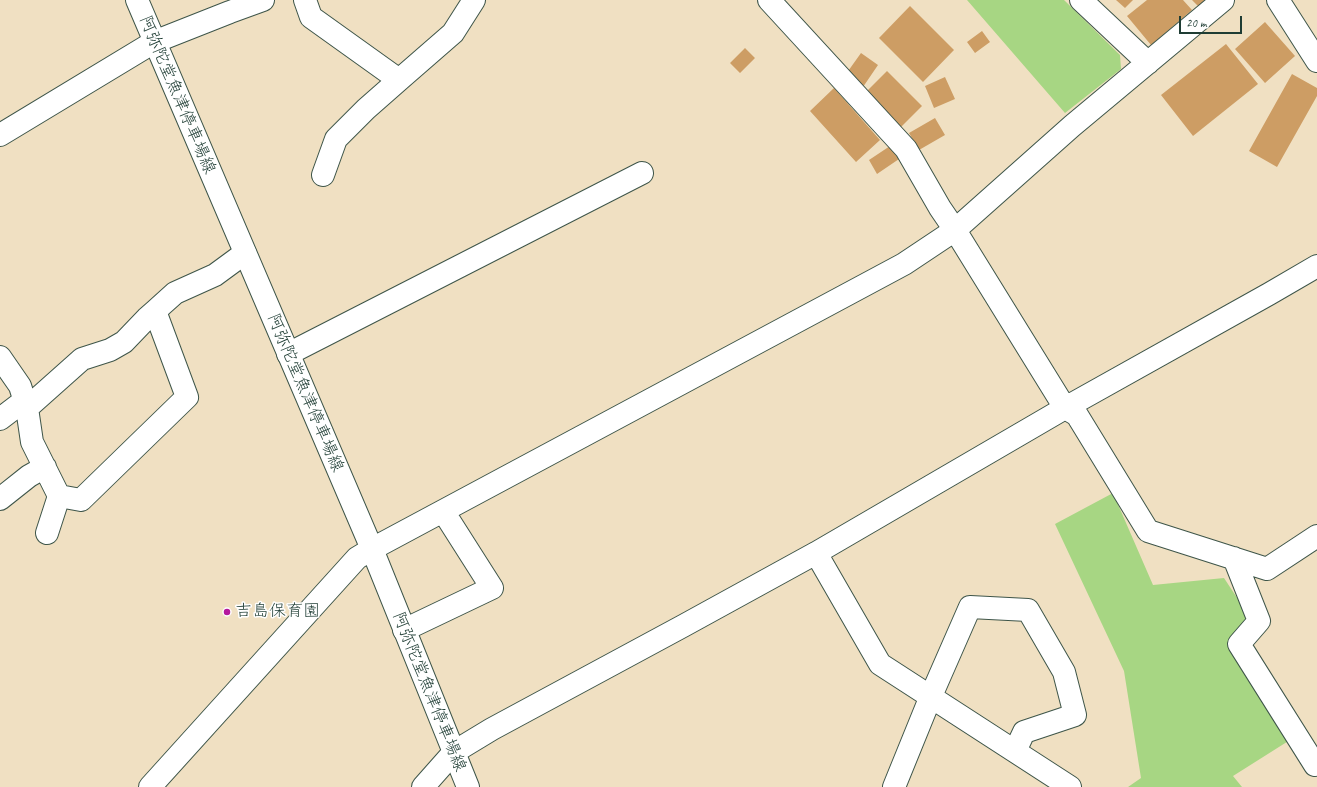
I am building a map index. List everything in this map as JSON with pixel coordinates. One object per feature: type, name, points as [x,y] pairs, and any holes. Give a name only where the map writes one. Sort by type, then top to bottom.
[{"type":"street","name":"阿弥陀堂魚津停車場線","points":[[137,0],[372,549],[468,787]]},
{"type":"street","points":[[3,127],[154,42],[263,0]]},
{"type":"street","points":[[304,0],[311,17],[399,80]]},
{"type":"street","points":[[323,175],[336,139],[366,109],[453,33],[474,0]]},
{"type":"street","points":[[769,0],[906,149],[940,208],[1065,408],[1077,415],[1148,531],[1268,569],[1317,536]]},
{"type":"street","points":[[1081,0],[1148,63]]},
{"type":"street","points":[[150,787],[357,558],[904,264],[955,230],[1072,126],[1223,0]]},
{"type":"street","points":[[1278,0],[1317,61]]},
{"type":"street","points":[[288,354],[642,173]]},
{"type":"street","points":[[0,418],[26,404],[82,359],[110,350],[124,342],[175,293],[214,275],[245,252]]},
{"type":"street","points":[[423,787],[454,752],[492,728],[816,553],[1065,408],[1317,266]]},
{"type":"street","points":[[59,496],[81,500],[188,397],[155,311]]},
{"type":"street","points":[[0,357],[20,386],[26,404],[32,442],[59,496],[47,534]]},
{"type":"street","points":[[0,499],[29,476],[45,467]]},
{"type":"street","points":[[404,630],[492,588],[443,511]]},
{"type":"street","points":[[816,553],[880,664],[1070,787]]},
{"type":"street","points":[[1234,558],[1259,621],[1238,644],[1315,765],[1317,763]]},
{"type":"street","points":[[894,787],[931,696],[970,607],[1028,610],[1064,672],[1075,715],[1024,732],[1015,751]]},
{"type":"green space","points":[[967,0],[1064,0],[1120,55],[1121,69],[1065,113]]},
{"type":"green space","points":[[1113,493],[1153,585],[1224,578],[1251,619],[1231,641],[1290,740],[1233,776],[1242,787],[1128,787],[1141,778],[1124,671],[1055,524]]},
{"type":"building","points":[[1116,0],[1133,0],[1125,8]]},
{"type":"building","points":[[1147,0],[1183,0],[1192,10],[1151,45],[1127,16]]},
{"type":"building","points":[[1192,0],[1206,0],[1199,7]]},
{"type":"building","points":[[910,6],[954,50],[923,82],[879,38]]},
{"type":"building","points":[[1265,22],[1295,56],[1265,83],[1235,49]]},
{"type":"building","points":[[982,31],[990,42],[975,53],[967,42]]},
{"type":"building","points":[[1226,44],[1258,84],[1193,136],[1161,95]]},
{"type":"building","points":[[745,48],[755,58],[740,73],[730,63]]},
{"type":"building","points":[[861,53],[878,65],[863,87],[846,74]]},
{"type":"building","points":[[887,71],[922,106],[901,127],[866,92]]},
{"type":"building","points":[[1292,74],[1317,88],[1317,96],[1277,167],[1249,151]]},
{"type":"building","points":[[945,77],[955,99],[934,108],[925,86]]},
{"type":"building","points":[[834,88],[880,140],[856,162],[810,111]]},
{"type":"building","points":[[935,118],[945,135],[919,150],[909,133]]},
{"type":"building","points":[[890,146],[899,159],[877,174],[869,160]]},
{"type":"place","name":"吉島保育園","points":[[227,612]]}]
